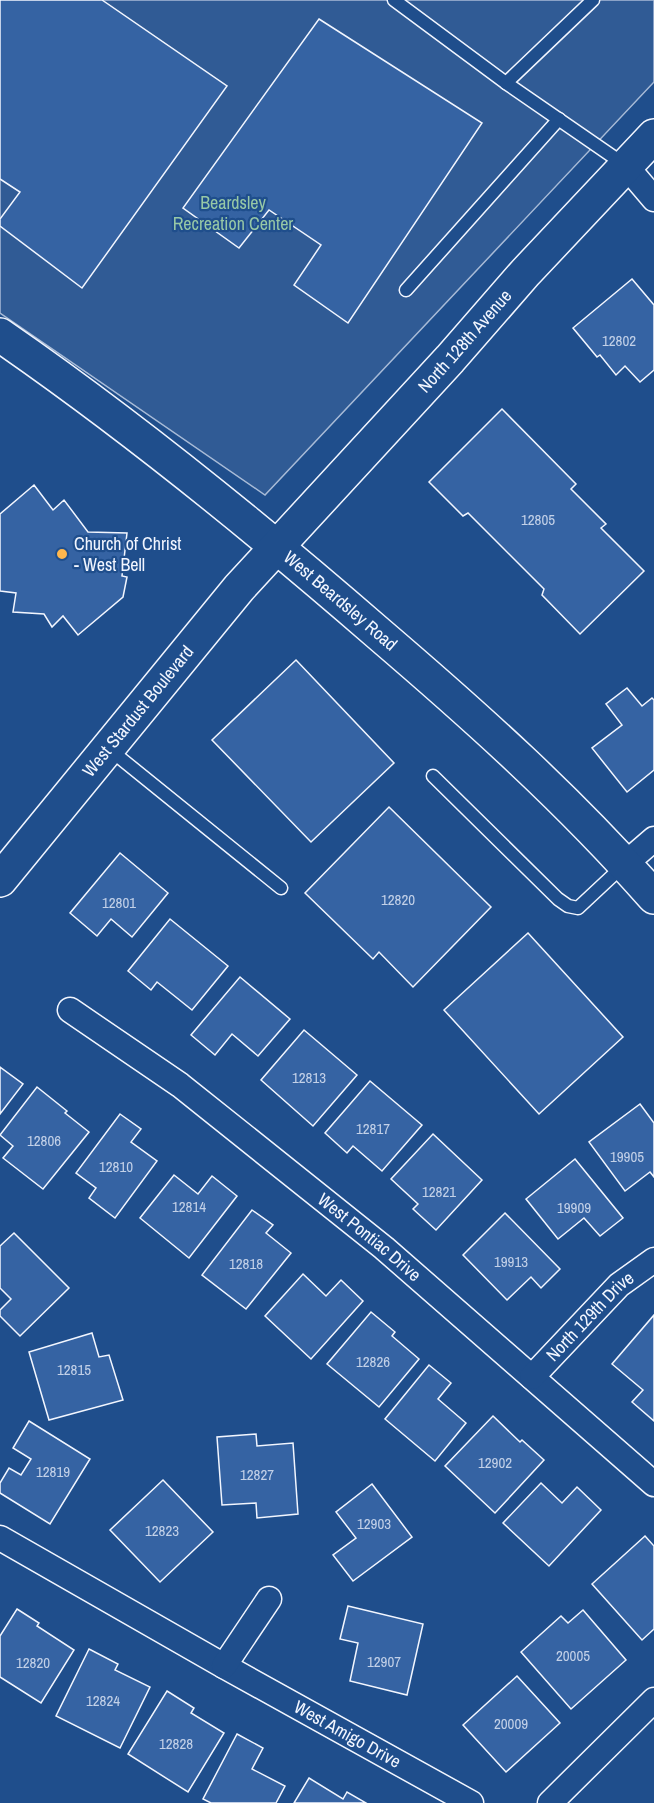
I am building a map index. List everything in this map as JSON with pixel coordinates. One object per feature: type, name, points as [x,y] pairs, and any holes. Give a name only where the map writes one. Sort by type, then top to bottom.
[{"type":"street","name":"North 128th Avenue","points":[[279,547],[525,273],[654,136]]},
{"type":"street","points":[[626,166],[654,199]]},
{"type":"street","name":"West Beardsley Road","points":[[0,335],[105,411],[279,547],[476,718],[563,800],[654,897]]},
{"type":"street","name":"West Stardust Boulevard","points":[[0,880],[239,588],[279,547]]},
{"type":"street","points":[[625,864],[654,839]]},
{"type":"street","name":"West Pontiac Drive","points":[[70,1010],[180,1085],[366,1233],[654,1484]]},
{"type":"street","name":"North 129th Drive","points":[[532,1377],[619,1285],[654,1260]]},
{"type":"street","name":"West Amigo Drive","points":[[0,1538],[471,1803]]},
{"type":"street","points":[[224,1666],[269,1599]]},
{"type":"street","points":[[550,1803],[654,1700]]},
{"type":"lane","points":[[394,0],[506,84],[626,166]]},
{"type":"lane","points":[[506,84],[593,0]]},
{"type":"lane","points":[[406,290],[559,119]]},
{"type":"lane","points":[[108,748],[281,888]]},
{"type":"lane","points":[[433,776],[558,899],[568,906],[578,908],[625,864]]},
{"type":"shaded area","name":"Beardsley Recreation Center","points":[[0,0],[654,0],[654,82],[265,495],[0,313]]},
{"type":"building","points":[[0,0],[102,0],[227,86],[82,288],[0,226],[0,219],[20,192],[0,179]]},
{"type":"building","points":[[319,19],[482,123],[348,323],[294,285],[321,245],[269,210],[239,248],[183,208]]},
{"type":"building","points":[[632,279],[654,305],[654,370],[640,382],[625,366],[616,375],[600,355],[597,357],[573,328]]},
{"type":"building","points":[[502,409],[576,484],[571,489],[606,524],[601,528],[644,571],[580,634],[542,595],[544,589],[468,513],[463,516],[429,482]]},
{"type":"building","name":"Church of Christ - West Bell","points":[[34,485],[53,510],[64,500],[88,532],[127,533],[122,576],[127,577],[123,597],[78,635],[63,616],[52,627],[44,614],[13,612],[16,593],[0,591],[0,514]]},
{"type":"building","points":[[296,660],[394,763],[311,842],[212,740]]},
{"type":"building","points":[[627,688],[642,706],[652,698],[654,700],[654,770],[627,792],[592,748],[622,725],[606,704]]},
{"type":"building","points":[[389,807],[491,907],[413,987],[379,952],[373,959],[305,893]]},
{"type":"building","points":[[120,853],[168,893],[132,937],[111,919],[97,936],[70,913]]},
{"type":"building","points":[[170,919],[228,966],[192,1010],[157,982],[151,990],[128,971]]},
{"type":"building","points":[[528,933],[623,1037],[539,1114],[444,1010]]},
{"type":"building","points":[[240,977],[290,1019],[258,1056],[232,1034],[215,1055],[191,1035]]},
{"type":"building","points":[[304,1030],[357,1075],[313,1126],[261,1080]]},
{"type":"building","points":[[0,1067],[23,1084],[0,1114]]},
{"type":"building","points":[[370,1081],[422,1125],[382,1171],[353,1146],[347,1153],[325,1133]]},
{"type":"building","points":[[37,1087],[89,1132],[43,1189],[3,1158],[13,1146],[0,1135]]},
{"type":"building","points":[[640,1104],[654,1123],[654,1177],[650,1172],[625,1191],[589,1142]]},
{"type":"building","points":[[120,1114],[141,1129],[131,1142],[157,1161],[115,1218],[89,1198],[96,1188],[76,1173]]},
{"type":"building","points":[[433,1134],[482,1180],[436,1230],[413,1209],[418,1204],[391,1179]]},
{"type":"building","points":[[575,1159],[623,1218],[600,1236],[584,1218],[558,1239],[526,1199]]},
{"type":"building","points":[[174,1175],[198,1194],[212,1176],[237,1196],[189,1258],[140,1218]]},
{"type":"building","points":[[252,1210],[273,1225],[266,1233],[291,1253],[246,1309],[202,1275]]},
{"type":"building","points":[[505,1213],[560,1269],[541,1288],[531,1277],[507,1300],[463,1255]]},
{"type":"building","points":[[14,1233],[69,1288],[20,1336],[0,1316],[0,1310],[11,1299],[0,1288],[0,1246]]},
{"type":"building","points":[[303,1274],[326,1296],[341,1280],[363,1301],[311,1359],[265,1316]]},
{"type":"building","points":[[371,1312],[395,1332],[392,1336],[419,1359],[379,1407],[327,1364]]},
{"type":"building","points":[[654,1315],[654,1421],[632,1402],[643,1390],[612,1364]]},
{"type":"building","points":[[92,1333],[99,1357],[109,1355],[123,1400],[49,1420],[29,1352]]},
{"type":"building","points":[[429,1365],[451,1383],[438,1399],[466,1423],[435,1461],[385,1419]]},
{"type":"building","points":[[493,1416],[520,1442],[522,1440],[544,1460],[495,1513],[445,1466]]},
{"type":"building","points":[[29,1421],[90,1459],[50,1524],[0,1493],[0,1483],[9,1468],[21,1475],[31,1459],[13,1448]]},
{"type":"building","points":[[256,1434],[257,1446],[293,1443],[298,1514],[257,1518],[256,1503],[222,1505],[217,1437]]},
{"type":"building","points":[[163,1480],[213,1532],[160,1582],[110,1530]]},
{"type":"building","points":[[541,1483],[562,1503],[577,1487],[601,1510],[549,1566],[503,1523]]},
{"type":"building","points":[[372,1484],[412,1537],[353,1581],[333,1555],[356,1538],[336,1512]]},
{"type":"building","points":[[645,1536],[654,1546],[654,1629],[642,1640],[592,1584]]},
{"type":"building","points":[[348,1606],[423,1624],[407,1695],[350,1681],[358,1643],[340,1639]]},
{"type":"building","points":[[17,1609],[39,1623],[37,1626],[74,1650],[41,1703],[0,1677],[0,1636]]},
{"type":"building","points":[[583,1610],[626,1660],[571,1709],[521,1652],[561,1616],[568,1623]]},
{"type":"building","points":[[89,1649],[118,1664],[115,1670],[150,1687],[120,1748],[56,1716]]},
{"type":"building","points":[[517,1676],[560,1723],[506,1772],[463,1725]]},
{"type":"building","points":[[167,1691],[194,1708],[191,1713],[224,1733],[188,1792],[128,1754]]},
{"type":"building","points":[[237,1734],[263,1748],[252,1769],[285,1786],[276,1803],[211,1803],[203,1799]]},
{"type":"building","points":[[309,1778],[343,1799],[347,1792],[366,1803],[294,1803]]},
{"type":"place","name":"Church of Christ - West Bell","points":[[62,554]]}]
